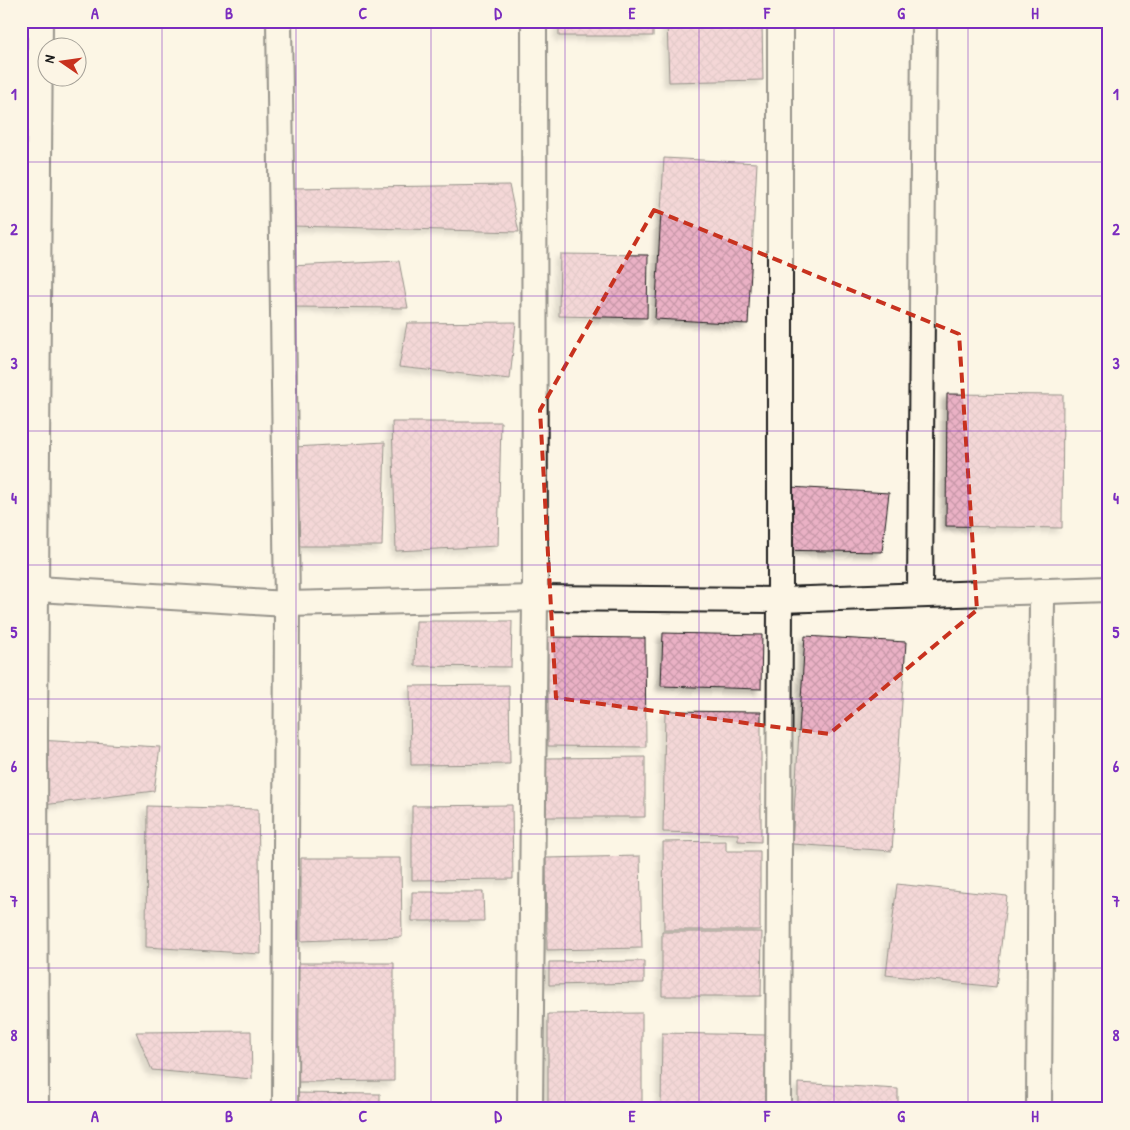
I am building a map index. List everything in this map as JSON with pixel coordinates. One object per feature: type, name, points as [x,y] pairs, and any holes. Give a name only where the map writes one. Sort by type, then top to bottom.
[{"type":"street","points":[[36,1109],[29,588],[40,21]]},
{"type":"street","points":[[279,21],[287,604],[286,1109]]},
{"type":"street","points":[[530,1109],[535,598],[534,21]]},
{"type":"street","points":[[778,1109],[780,21]]},
{"type":"street","points":[[920,595],[924,21]]},
{"type":"street","points":[[29,588],[287,604],[535,598],[780,600],[1109,589]]},
{"type":"street","points":[[1039,1109],[1042,591]]},
{"type":"highlighted area","points":[[654,210],[959,334],[977,610],[829,734],[556,698],[540,410]]},
{"type":"building","points":[[559,21],[653,21],[653,36],[559,36]]},
{"type":"building","points":[[667,21],[762,21],[763,80],[669,82]]},
{"type":"building","points":[[664,158],[757,163],[748,324],[655,319]]},
{"type":"building","points":[[509,185],[519,232],[293,226],[292,188]]},
{"type":"building","points":[[560,254],[648,255],[647,318],[559,316]]},
{"type":"building","points":[[399,261],[408,308],[288,307],[290,266]]},
{"type":"building","points":[[516,322],[510,379],[399,367],[407,323]]},
{"type":"building","points":[[947,394],[1063,395],[1062,528],[946,526]]},
{"type":"building","points":[[392,422],[501,422],[498,546],[396,551]]},
{"type":"building","points":[[385,442],[382,546],[292,546],[294,447]]},
{"type":"building","points":[[774,486],[889,493],[882,552],[775,550]]},
{"type":"building","points":[[416,621],[512,621],[511,667],[415,666]]},
{"type":"building","points":[[663,633],[762,635],[761,689],[661,686]]},
{"type":"building","points":[[805,636],[906,642],[892,851],[792,844]]},
{"type":"building","points":[[548,637],[645,638],[646,747],[548,746]]},
{"type":"building","points":[[509,685],[510,764],[411,765],[410,686]]},
{"type":"building","points":[[665,711],[761,712],[761,842],[738,841],[738,834],[663,832]]},
{"type":"building","points":[[38,740],[160,747],[154,791],[35,806]]},
{"type":"building","points":[[645,757],[645,817],[546,817],[546,758]]},
{"type":"building","points":[[512,805],[513,879],[412,880],[412,806]]},
{"type":"building","points":[[147,806],[258,809],[261,954],[146,947]]},
{"type":"building","points":[[726,841],[726,851],[760,851],[760,930],[664,930],[663,842]]},
{"type":"building","points":[[640,856],[642,948],[547,950],[546,858]]},
{"type":"building","points":[[301,858],[401,858],[402,937],[301,941]]},
{"type":"building","points":[[897,884],[1007,896],[996,987],[886,975]]},
{"type":"building","points":[[412,892],[483,892],[484,921],[412,921]]},
{"type":"building","points":[[662,932],[762,932],[761,996],[662,996]]},
{"type":"building","points":[[644,961],[644,983],[549,985],[549,962]]},
{"type":"building","points":[[297,963],[394,963],[394,1081],[298,1082]]},
{"type":"building","points":[[642,1013],[642,1109],[548,1109],[548,1014]]},
{"type":"building","points":[[251,1031],[252,1079],[152,1070],[136,1032]]},
{"type":"building","points":[[662,1033],[766,1035],[765,1109],[661,1109]]},
{"type":"building","points":[[798,1083],[898,1089],[898,1109],[798,1109]]},
{"type":"building","points":[[293,1093],[380,1094],[380,1109],[292,1109]]}]
